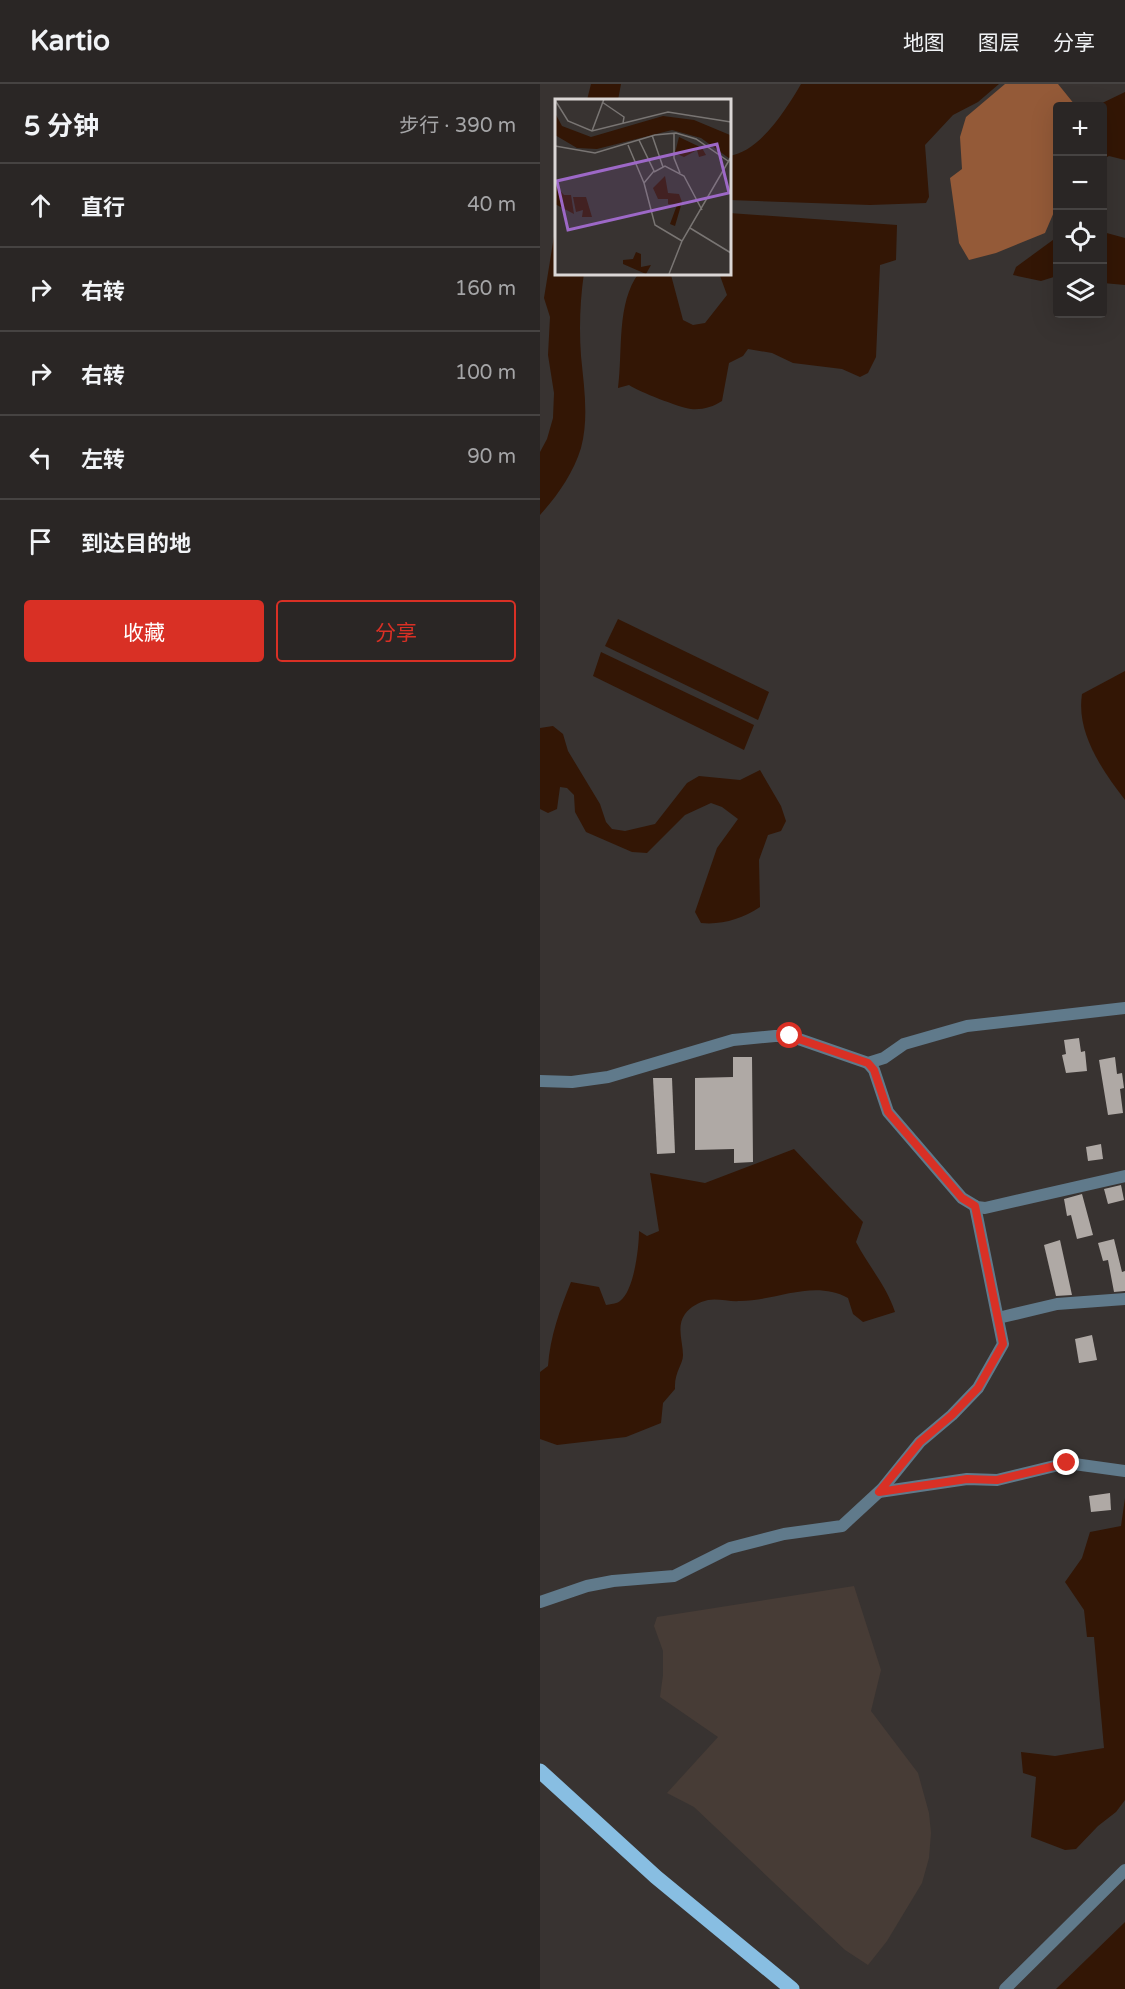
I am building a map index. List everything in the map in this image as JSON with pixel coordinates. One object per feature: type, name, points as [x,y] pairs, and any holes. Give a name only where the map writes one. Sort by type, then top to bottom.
[{"type":"main road","points":[[540,1771],[656,1877],[792,1989]]},
{"type":"street","points":[[868,1063],[884,1058],[904,1044],[967,1026],[1125,1008]]},
{"type":"street","points":[[540,1081],[572,1082],[608,1077],[734,1040],[790,1036],[868,1063],[874,1070],[888,1112],[962,1198],[975,1206],[985,1208],[1125,1176]]},
{"type":"street","points":[[540,1602],[588,1586],[614,1581],[674,1576],[730,1548],[784,1534],[842,1526],[879,1492],[920,1442],[952,1415],[978,1388],[1003,1344],[975,1206]]},
{"type":"street","points":[[998,1318],[1057,1304],[1125,1299]]},
{"type":"street","points":[[879,1492],[967,1479],[997,1480],[1067,1463],[1125,1472]]},
{"type":"street","points":[[1005,1989],[1125,1870]]},
{"type":"shaded area","points":[[591,84],[621,84],[618,99],[587,99]]},
{"type":"shaded area","points":[[801,84],[999,84],[978,102],[953,115],[925,145],[929,197],[926,203],[870,205],[730,200],[730,156],[740,153],[762,138]]},
{"type":"shaded area","points":[[1005,84],[1058,84],[1073,102],[1053,102],[1053,214],[1045,233],[996,253],[969,260],[959,243],[950,178],[962,169],[960,137],[966,117]]},
{"type":"shaded area","points":[[1125,92],[1125,160],[1107,157],[1107,102],[1104,102]]},
{"type":"shaded area","points":[[730,213],[897,225],[896,260],[880,265],[876,357],[868,373],[860,377],[842,369],[793,363],[772,353],[748,349],[743,356],[729,363],[722,401],[707,408],[685,408],[629,385],[618,388],[624,313],[632,285],[638,274],[671,275],[683,320],[693,325],[705,323],[727,295],[719,274],[730,274]]},
{"type":"shaded area","points":[[555,230],[555,274],[584,274],[580,335],[585,425],[581,448],[574,467],[540,515],[540,452],[547,439],[553,418],[554,393],[548,355],[550,317],[544,298]]},
{"type":"shaded area","points":[[1107,233],[1125,238],[1125,285],[1107,283]]},
{"type":"shaded area","points":[[1053,240],[1053,277],[1041,281],[1013,275],[1016,267]]},
{"type":"shaded area","points":[[618,619],[769,692],[758,720],[605,646]]},
{"type":"shaded area","points":[[601,652],[754,725],[744,750],[593,676]]},
{"type":"shaded area","points":[[1125,671],[1125,800],[1093,750],[1087,737],[1081,709],[1082,694]]},
{"type":"shaded area","points":[[553,726],[563,734],[568,751],[600,804],[606,822],[612,829],[625,831],[655,824],[687,783],[699,776],[740,780],[760,770],[781,806],[786,821],[781,831],[768,835],[759,860],[760,907],[739,918],[717,923],[701,923],[695,912],[717,848],[738,819],[722,807],[711,803],[685,815],[647,853],[632,852],[586,832],[575,812],[574,795],[567,788],[560,787],[557,809],[548,813],[540,809],[540,728]]},
{"type":"shaded area","points":[[794,1149],[863,1222],[856,1242],[887,1293],[895,1312],[863,1322],[853,1314],[848,1298],[821,1290],[794,1292],[754,1300],[701,1302],[689,1309],[682,1319],[680,1329],[683,1359],[676,1378],[675,1389],[663,1403],[661,1423],[626,1437],[557,1445],[540,1439],[540,1372],[548,1366],[556,1323],[571,1282],[599,1287],[606,1305],[619,1302],[625,1296],[635,1269],[639,1231],[647,1236],[659,1231],[650,1173],[705,1183]]},
{"type":"shaded area","points":[[1125,1498],[1125,1800],[1116,1812],[1098,1826],[1076,1849],[1065,1850],[1031,1837],[1036,1777],[1023,1773],[1021,1752],[1055,1756],[1104,1748],[1094,1637],[1087,1637],[1084,1610],[1065,1582],[1082,1558],[1090,1532],[1121,1526]]},
{"type":"shaded area","points":[[854,1586],[881,1670],[871,1711],[918,1773],[929,1813],[931,1833],[929,1858],[922,1883],[887,1941],[868,1965],[845,1950],[694,1807],[667,1793],[718,1737],[660,1697],[663,1651],[654,1626],[657,1617]]},
{"type":"shaded area","points":[[1125,1922],[1125,1989],[1056,1989]]},
{"type":"building","points":[[1079,1038],[1081,1052],[1085,1051],[1087,1071],[1066,1073],[1062,1055],[1066,1054],[1064,1040]]},
{"type":"building","points":[[733,1057],[752,1057],[753,1162],[734,1163],[734,1149],[695,1150],[695,1078],[733,1077]]},
{"type":"building","points":[[1115,1057],[1117,1074],[1122,1073],[1124,1088],[1120,1089],[1123,1113],[1108,1115],[1099,1060]]},
{"type":"building","points":[[653,1078],[672,1078],[675,1153],[657,1154]]},
{"type":"building","points":[[1101,1144],[1103,1159],[1088,1161],[1086,1147]]},
{"type":"building","points":[[1121,1185],[1124,1200],[1108,1204],[1104,1189]]},
{"type":"building","points":[[1082,1194],[1093,1235],[1077,1239],[1071,1215],[1067,1216],[1064,1199]]},
{"type":"building","points":[[1114,1239],[1122,1272],[1125,1271],[1125,1291],[1114,1292],[1108,1260],[1103,1261],[1098,1243]]},
{"type":"building","points":[[1060,1240],[1072,1295],[1056,1296],[1044,1245]]},
{"type":"building","points":[[1092,1335],[1097,1360],[1079,1363],[1075,1339]]},
{"type":"building","points":[[1110,1493],[1111,1510],[1091,1512],[1089,1496]]},
{"type":"route","points":[[790,1036],[868,1063],[874,1070],[888,1112],[962,1198],[975,1206],[1003,1344],[978,1388],[952,1415],[920,1442],[879,1492],[967,1479],[997,1480],[1067,1463]]}]
